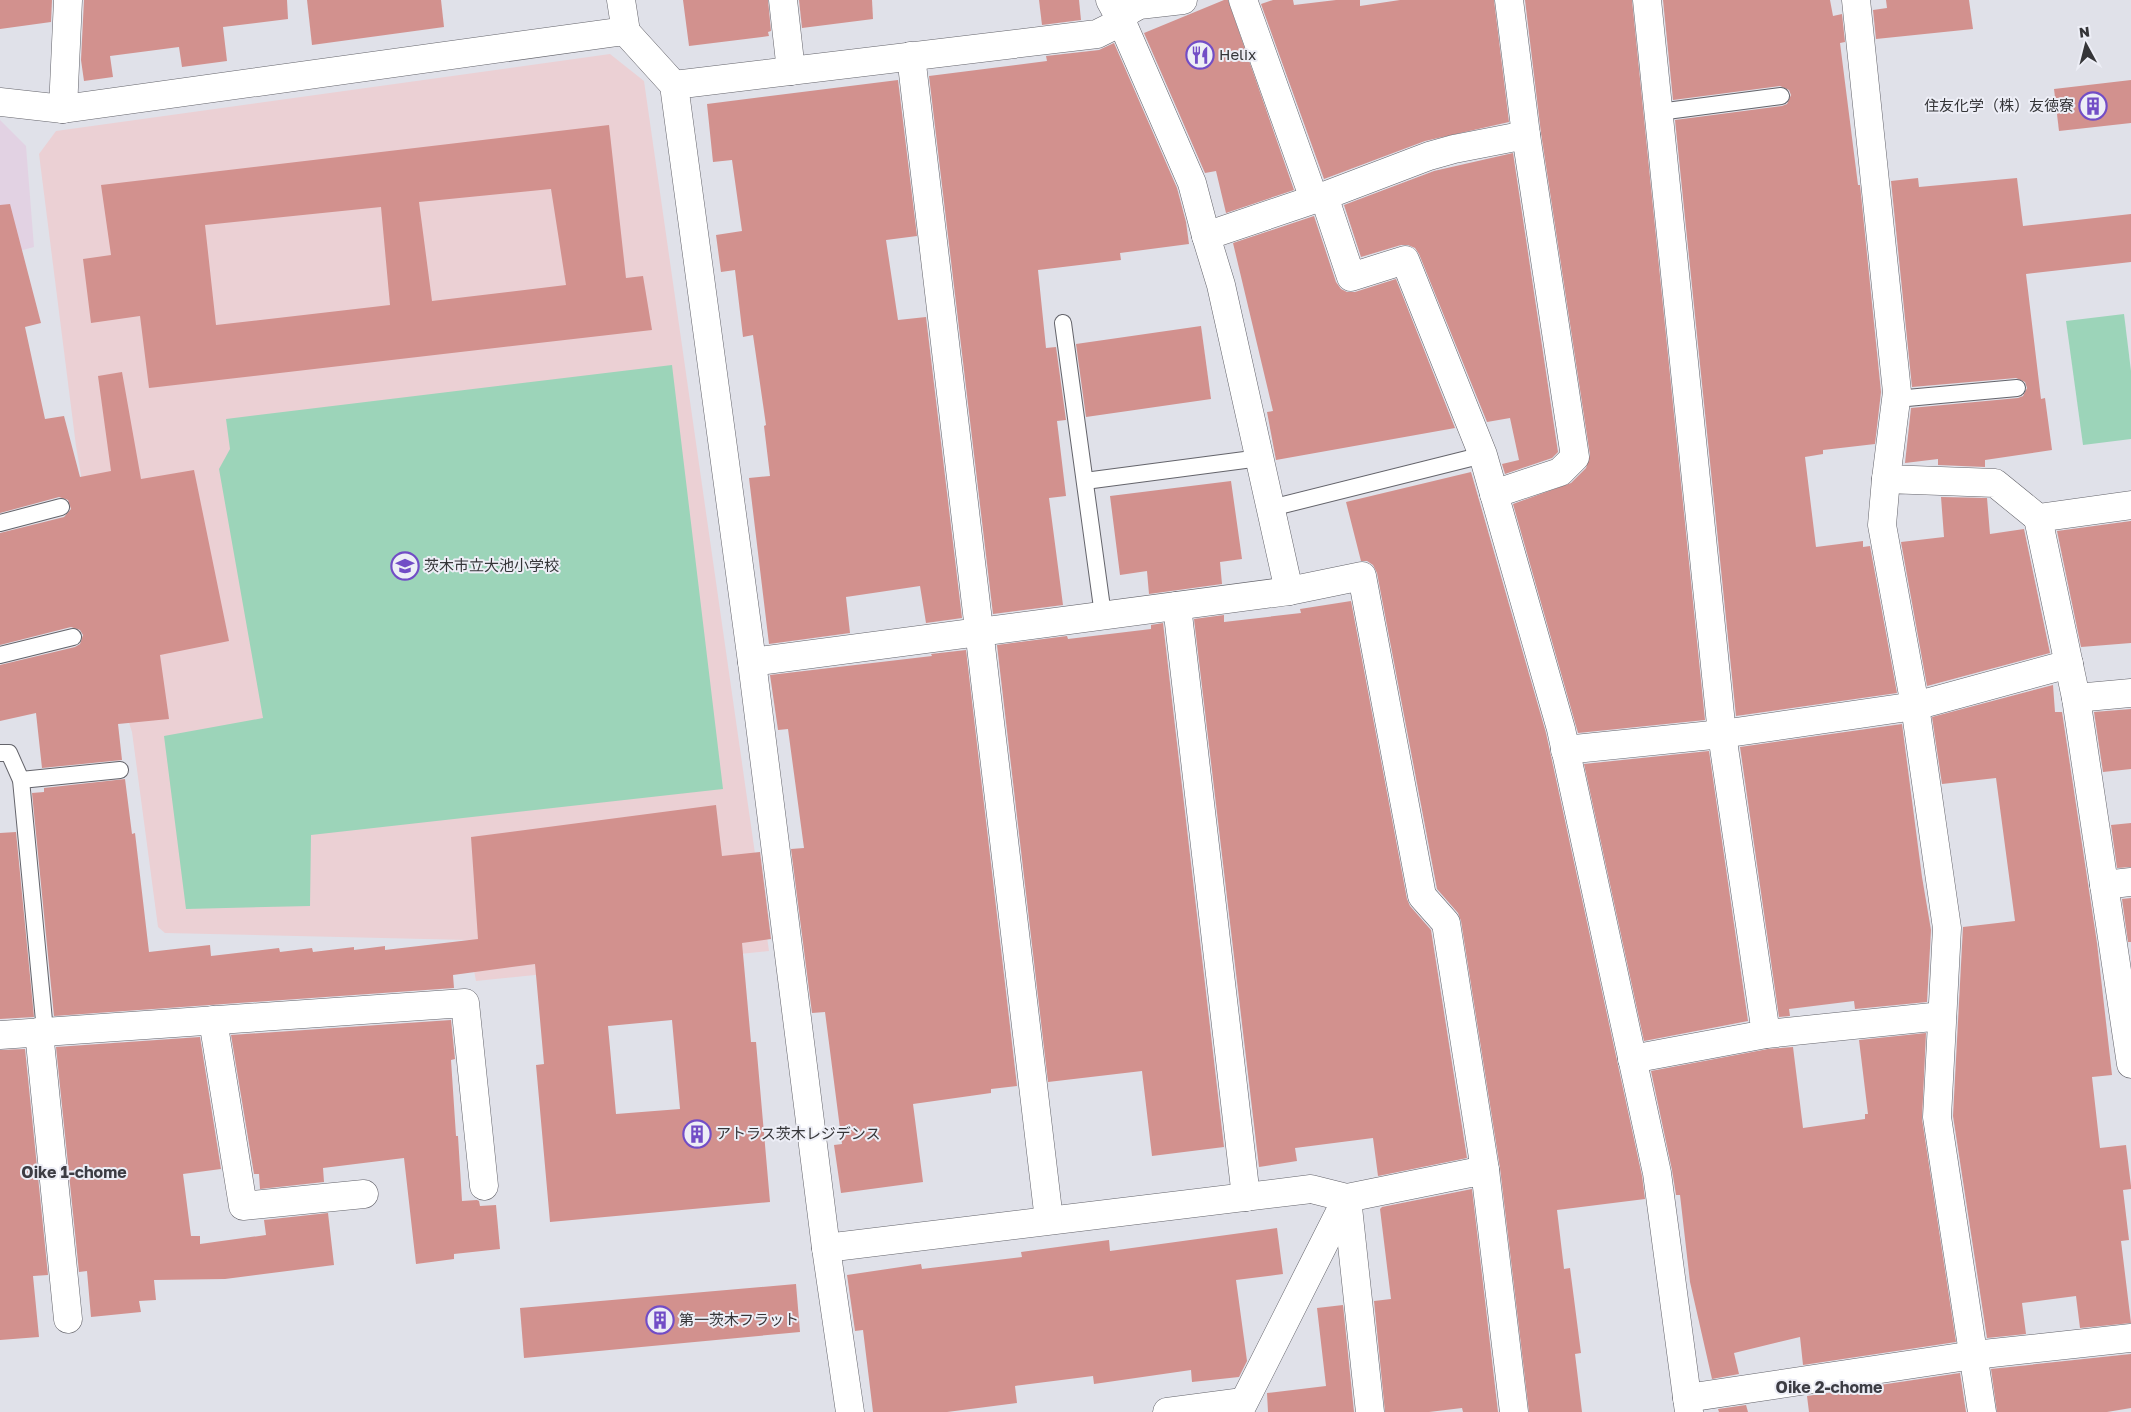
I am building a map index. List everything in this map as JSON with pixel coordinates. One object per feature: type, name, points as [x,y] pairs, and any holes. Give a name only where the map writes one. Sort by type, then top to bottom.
[{"type":"street","points":[[63,109],[68,0]]},
{"type":"street","points":[[621,0],[626,32],[674,85],[752,662],[826,1248],[850,1412]]},
{"type":"street","points":[[783,0],[791,71]]},
{"type":"street","points":[[1116,10],[1130,10],[1139,6],[1184,0]]},
{"type":"street","points":[[1243,0],[1351,277],[1406,260],[1483,455],[1565,750],[1657,1173],[1688,1405],[1974,1355],[2131,1338]]},
{"type":"street","points":[[1494,494],[1560,472],[1575,457],[1526,135],[1510,0]]},
{"type":"street","points":[[1647,0],[1722,734],[1766,1034]]},
{"type":"street","points":[[1856,0],[1896,399],[1882,525],[1915,706],[1947,928],[1937,1117],[1982,1412]]},
{"type":"street","points":[[674,85],[1097,34],[1116,10]]},
{"type":"street","points":[[1116,10],[1192,183],[1221,285],[1289,591]]},
{"type":"street","points":[[0,102],[63,109],[626,32]]},
{"type":"street","points":[[912,56],[1049,1220]]},
{"type":"street","points":[[1206,236],[1429,156],[1454,149],[1526,135]]},
{"type":"street","points":[[1886,479],[1996,483],[2038,518],[2076,698],[2131,1064]]},
{"type":"street","points":[[2038,518],[2131,505]]},
{"type":"street","points":[[752,662],[1289,591],[1362,576],[1422,896],[1446,923],[1485,1170],[1514,1412]]},
{"type":"street","points":[[1177,606],[1246,1197]]},
{"type":"street","points":[[1565,750],[1722,734],[1915,706],[2069,664]]},
{"type":"street","points":[[2076,698],[2131,694]]},
{"type":"street","points":[[2104,885],[2131,882]]},
{"type":"street","points":[[0,1035],[465,1003],[484,1186]]},
{"type":"street","points":[[1632,1059],[1766,1034],[1942,1016]]},
{"type":"street","points":[[213,1020],[243,1206],[364,1194]]},
{"type":"street","points":[[42,1032],[68,1319]]},
{"type":"street","points":[[826,1248],[1311,1189],[1347,1198],[1485,1170]]},
{"type":"street","points":[[1167,1412],[1241,1407],[1347,1198]]},
{"type":"street","points":[[1347,1198],[1370,1412]]},
{"type":"lane","points":[[1659,112],[1781,96]]},
{"type":"lane","points":[[1063,323],[1103,615]]},
{"type":"lane","points":[[1896,399],[2017,388]]},
{"type":"lane","points":[[1271,508],[1483,455]]},
{"type":"lane","points":[[1084,481],[1260,458]]},
{"type":"lane","points":[[0,523],[61,507]]},
{"type":"lane","points":[[0,655],[73,637]]},
{"type":"lane","points":[[0,753],[9,753],[21,780],[42,1032]]},
{"type":"lane","points":[[21,780],[120,770]]},
{"type":"shaded area","name":"茨木市立大池小学校","points":[[610,54],[644,81],[769,951],[476,981],[468,940],[165,933],[158,927],[132,732],[117,685],[76,446],[39,154],[56,131]]},
{"type":"shaded area","points":[[0,120],[26,146],[34,247],[0,256]]},
{"type":"green space","points":[[2124,314],[2131,371],[2131,439],[2083,445],[2066,321]]},
{"type":"green space","points":[[672,365],[723,789],[311,835],[310,906],[186,909],[164,736],[263,718],[219,469],[230,449],[226,419]]},
{"type":"building","points":[[0,0],[52,0],[51,22],[0,29]]},
{"type":"building","points":[[84,0],[287,0],[288,19],[223,27],[227,61],[182,67],[179,47],[110,56],[113,77],[84,81],[81,60]]},
{"type":"building","points":[[307,0],[441,0],[444,27],[312,45]]},
{"type":"building","points":[[683,0],[768,0],[771,31],[768,32],[769,36],[689,46]]},
{"type":"building","points":[[799,0],[872,0],[873,19],[802,28]]},
{"type":"building","points":[[1039,0],[1079,0],[1081,20],[1042,25]]},
{"type":"building","points":[[1228,0],[1294,190],[1226,213],[1216,171],[1205,173],[1144,33]]},
{"type":"building","points":[[1273,0],[1293,0],[1294,5],[1336,0],[1360,0],[1360,6],[1400,0],[1494,0],[1509,122],[1425,141],[1324,179],[1261,4]]},
{"type":"building","points":[[1525,0],[1632,0],[1705,720],[1578,733],[1513,504],[1571,483],[1586,468],[1590,455],[1541,133]]},
{"type":"building","points":[[1663,0],[1830,0],[1833,16],[1842,14],[1845,42],[1840,43],[1858,185],[1860,185],[1881,392],[1875,444],[1823,450],[1823,454],[1805,457],[1816,547],[1863,541],[1863,547],[1870,546],[1897,693],[1736,716],[1675,120],[1782,106],[1787,104],[1791,95],[1789,90],[1780,86],[1673,100]]},
{"type":"building","points":[[1886,0],[1969,0],[1973,29],[1876,39],[1873,10],[1887,8]]},
{"type":"building","points":[[1114,43],[1177,188],[1186,222],[1189,244],[1120,253],[1121,260],[1038,270],[1046,348],[1056,347],[1066,420],[1057,421],[1066,496],[1049,498],[1063,605],[993,614],[929,76],[1047,61],[1046,56],[1099,50]]},
{"type":"building","points":[[898,80],[917,236],[886,240],[898,320],[926,317],[962,618],[926,623],[920,586],[846,597],[850,633],[769,644],[749,478],[770,476],[764,426],[766,425],[753,335],[743,337],[735,270],[721,272],[716,235],[742,231],[732,160],[713,162],[707,104]]},
{"type":"building","name":"住友化学（株）友徳寮","points":[[2131,80],[2131,123],[2059,131],[2054,89]]},
{"type":"building","points":[[609,125],[626,278],[643,276],[652,330],[149,388],[140,316],[91,323],[83,259],[111,255],[101,185]],"holes":[[[551,189],[566,285],[432,301],[419,202]],[[381,207],[390,305],[216,325],[205,225]]]},
{"type":"building","points":[[1513,153],[1558,452],[1552,458],[1505,474],[1502,464],[1519,460],[1510,418],[1487,422],[1419,254],[1415,248],[1401,245],[1361,257],[1344,205],[1434,171]]},
{"type":"building","points":[[1918,178],[1919,187],[2017,178],[2023,226],[2131,214],[2131,262],[2026,274],[2041,399],[2045,398],[2052,450],[1985,460],[1985,467],[1938,465],[1938,459],[1905,463],[1911,408],[2018,398],[2023,396],[2027,388],[2025,382],[2016,378],[1912,387],[1891,181]]},
{"type":"building","points":[[10,204],[41,323],[25,327],[45,419],[64,416],[80,477],[111,471],[98,376],[122,372],[141,479],[194,470],[229,641],[160,655],[169,719],[118,724],[122,760],[42,768],[36,713],[0,721],[0,665],[75,647],[80,644],[83,635],[80,630],[71,627],[0,645],[0,533],[64,517],[71,509],[68,500],[59,497],[0,513],[0,205]]},
{"type":"building","points":[[1314,216],[1336,282],[1341,289],[1347,292],[1355,292],[1396,279],[1455,428],[1276,460],[1267,412],[1273,411],[1233,243]]},
{"type":"building","points":[[1201,326],[1211,399],[1086,417],[1076,344]]},
{"type":"building","points":[[1471,472],[1546,733],[1642,1176],[1645,1199],[1557,1210],[1564,1269],[1570,1268],[1581,1353],[1575,1354],[1582,1412],[1529,1412],[1500,1168],[1461,921],[1458,913],[1437,889],[1377,573],[1373,565],[1367,561],[1361,561],[1346,502]]},
{"type":"building","points":[[1231,481],[1242,559],[1220,562],[1222,584],[1149,594],[1147,571],[1120,575],[1110,496]]},
{"type":"building","points":[[1941,497],[1987,498],[1990,534],[2024,529],[2050,653],[1927,686],[1901,542],[1944,537]]},
{"type":"building","points":[[2131,521],[2131,643],[2081,647],[2057,531]]},
{"type":"building","points":[[1351,601],[1407,899],[1410,906],[1431,930],[1467,1158],[1378,1176],[1373,1138],[1295,1148],[1297,1161],[1259,1167],[1194,619],[1224,615],[1224,622],[1301,613],[1300,609]]},
{"type":"building","points":[[1163,623],[1224,1147],[1152,1156],[1142,1071],[1048,1082],[997,645],[1067,636],[1068,639],[1151,629],[1151,625]]},
{"type":"building","points":[[966,650],[1017,1086],[991,1089],[991,1093],[913,1104],[923,1182],[841,1193],[834,1145],[842,1144],[825,1012],[812,1013],[791,849],[804,848],[788,729],[778,730],[770,675],[932,656],[931,654]]},
{"type":"building","points":[[2053,685],[2055,712],[2062,712],[2097,943],[2112,1075],[2092,1077],[2100,1148],[2126,1145],[2131,1189],[2123,1190],[2129,1240],[2121,1241],[2131,1323],[2080,1328],[2076,1296],[2022,1303],[2026,1334],[1987,1338],[1953,1116],[1963,927],[2015,921],[1996,778],[1942,784],[1932,717]]},
{"type":"building","points":[[2131,709],[2131,769],[2103,772],[2094,712]]},
{"type":"building","points":[[1902,724],[1922,877],[1931,930],[1927,1002],[1855,1009],[1854,1001],[1789,1009],[1790,1016],[1779,1017],[1740,747]]},
{"type":"building","points":[[1709,751],[1748,1021],[1644,1041],[1584,764]]},
{"type":"building","points":[[125,779],[132,834],[135,833],[149,952],[210,945],[211,956],[279,948],[280,952],[312,948],[313,952],[354,947],[354,950],[385,946],[385,950],[478,939],[471,837],[716,805],[722,856],[760,852],[771,939],[742,943],[751,1042],[756,1042],[770,1202],[550,1222],[536,1065],[544,1064],[535,964],[453,975],[454,988],[54,1016],[32,793],[44,792],[44,788]],"holes":[[[672,1020],[680,1109],[616,1114],[608,1026]]]},
{"type":"building","points":[[2131,823],[2131,867],[2117,868],[2111,825]]},
{"type":"building","points":[[16,832],[34,1017],[0,1019],[0,833]]},
{"type":"building","points":[[2131,898],[2131,942],[2128,942],[2122,899]]},
{"type":"building","points":[[451,1020],[455,1059],[451,1060],[462,1201],[477,1200],[480,1206],[496,1205],[500,1249],[454,1254],[454,1259],[416,1264],[404,1158],[323,1168],[324,1182],[260,1189],[259,1174],[254,1174],[231,1035]]},
{"type":"building","points":[[1926,1033],[1922,1119],[1956,1342],[1803,1365],[1800,1337],[1734,1353],[1739,1374],[1712,1379],[1690,1282],[1680,1195],[1676,1195],[1651,1071],[1768,1049],[1793,1047],[1803,1128],[1865,1119],[1865,1114],[1868,1114],[1859,1040]]},
{"type":"building","points":[[200,1037],[221,1169],[183,1174],[191,1236],[200,1236],[200,1244],[266,1235],[264,1220],[328,1213],[334,1265],[225,1279],[154,1280],[156,1300],[139,1301],[141,1312],[91,1317],[87,1271],[79,1272],[56,1047]]},
{"type":"building","points":[[25,1049],[48,1275],[33,1276],[39,1337],[0,1340],[0,1050]]},
{"type":"building","points":[[1472,1189],[1498,1412],[1463,1412],[1462,1408],[1429,1412],[1385,1412],[1374,1301],[1391,1299],[1380,1209],[1382,1207]]},
{"type":"building","points":[[1277,1228],[1283,1274],[1236,1280],[1247,1361],[1239,1377],[1192,1382],[1191,1370],[1094,1384],[1093,1376],[1015,1386],[1017,1403],[947,1412],[873,1412],[863,1330],[855,1331],[847,1275],[921,1264],[922,1269],[1022,1257],[1021,1252],[1109,1240],[1110,1251]]},
{"type":"building","name":"第一茨木フラット","points":[[796,1284],[800,1332],[524,1358],[520,1308]]},
{"type":"building","points":[[1343,1305],[1354,1412],[1268,1412],[1267,1393],[1326,1386],[1317,1308]]},
{"type":"building","points":[[2131,1354],[2131,1408],[2107,1412],[1997,1412],[1991,1369]]},
{"type":"building","points":[[1960,1373],[1966,1412],[1809,1412],[1807,1396]]},
{"type":"building","points":[[1746,1405],[1748,1412],[1719,1412],[1718,1409]]},
{"type":"place","name":"Helix","points":[[1200,55]]},
{"type":"place","name":"住友化学（株）友徳寮","points":[[2093,106]]},
{"type":"place","name":"茨木市立大池小学校","points":[[405,566]]},
{"type":"place","name":"アトラス茨木レジデンス","points":[[697,1134]]},
{"type":"place","name":"第一茨木フラット","points":[[660,1320]]},
{"type":"district","name":"Oike 1-chome","points":[[74,1172]]},
{"type":"district","name":"Oike 2-chome","points":[[1829,1387]]}]
